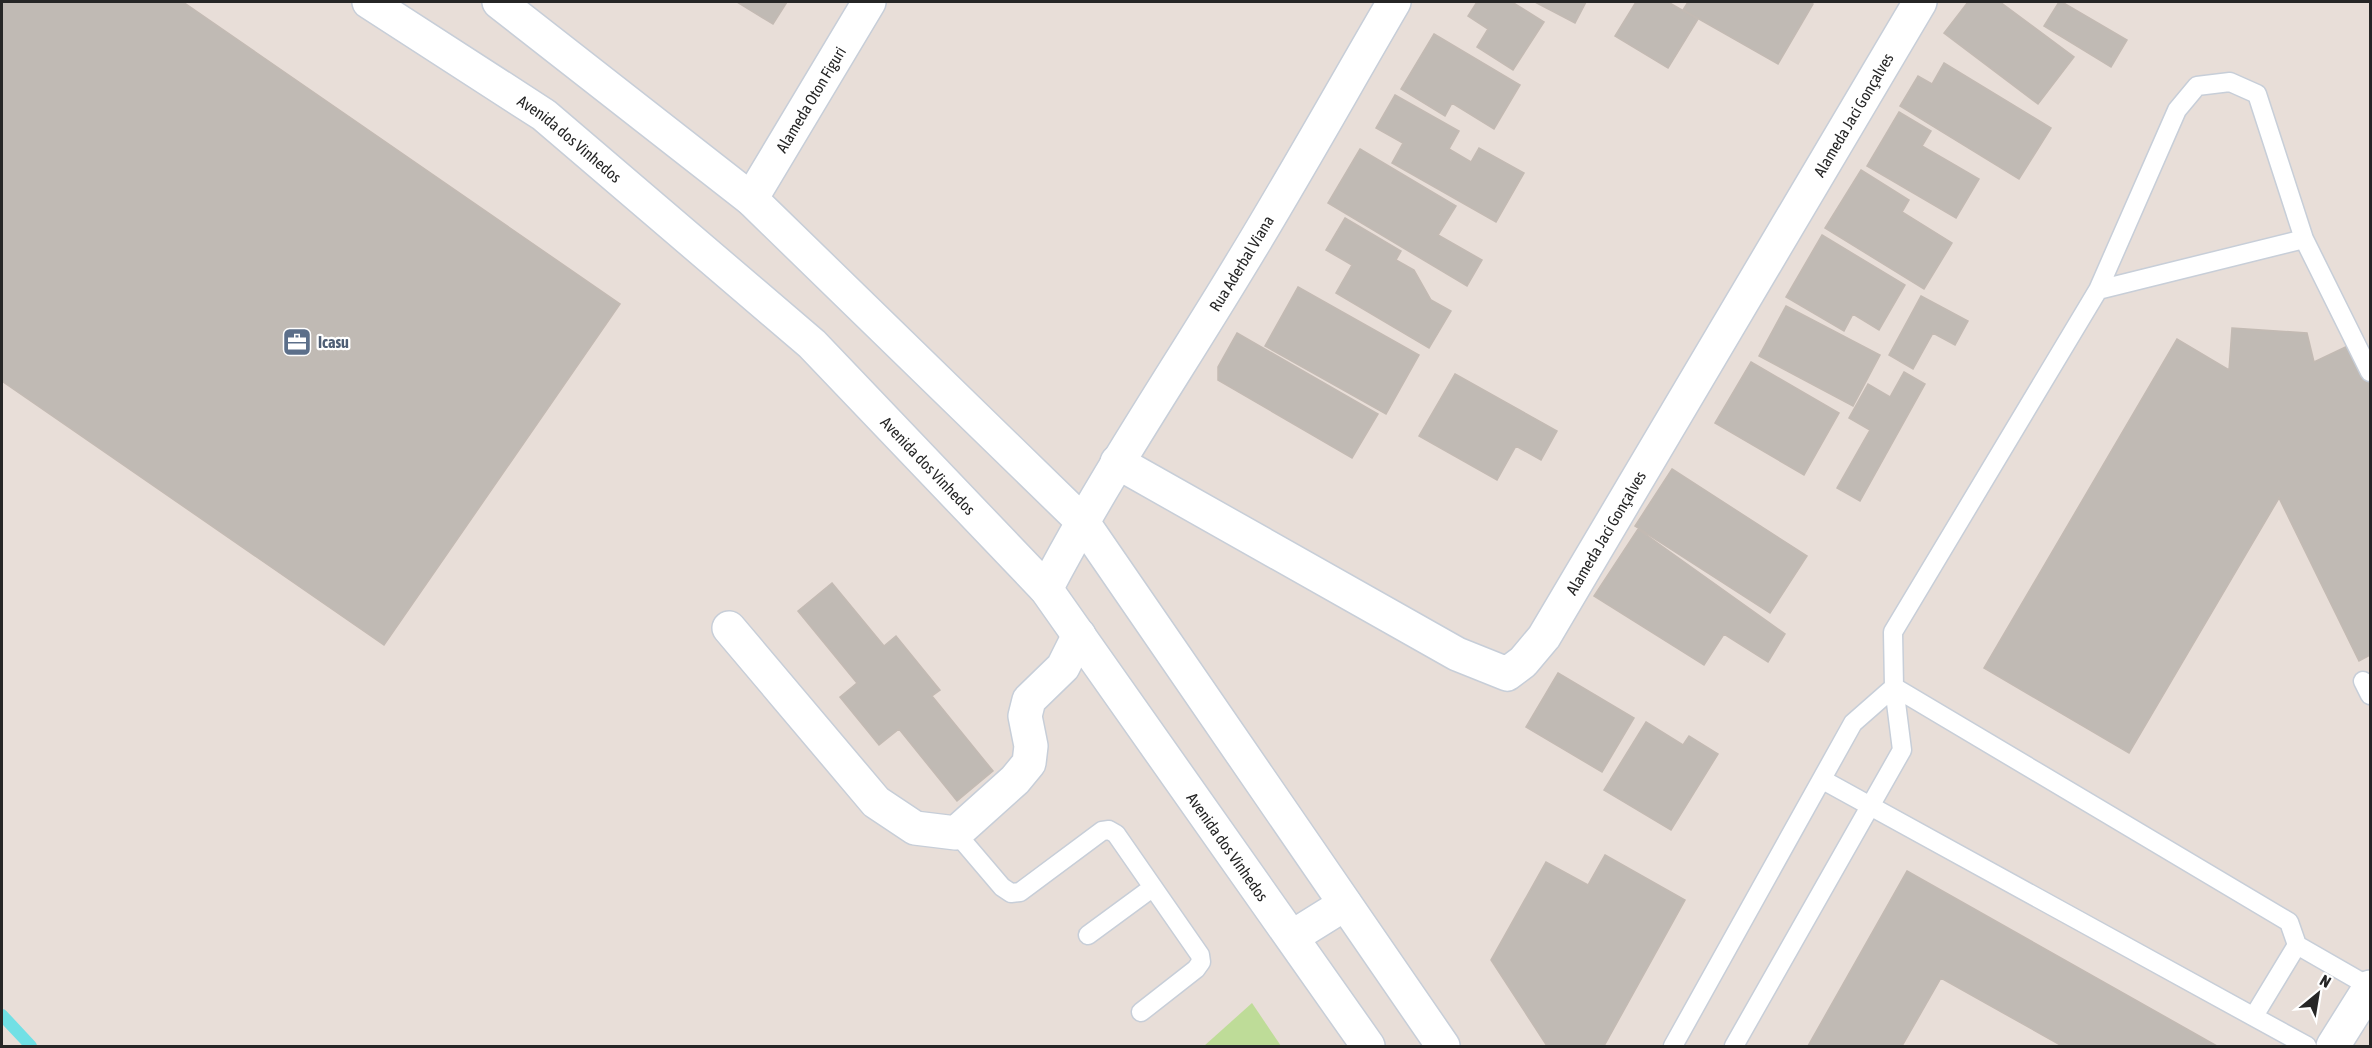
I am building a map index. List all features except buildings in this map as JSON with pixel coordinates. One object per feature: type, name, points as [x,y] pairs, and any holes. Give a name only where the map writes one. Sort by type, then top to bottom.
[{"type":"main road","name":"Avenida dos Vinhedos","points":[[369,2],[544,115],[812,344],[1047,589],[1368,1047]]},
{"type":"main road","points":[[499,2],[751,200],[1082,521],[1443,1047]]},
{"type":"main road","name":"Alameda Oton Figuri","points":[[751,200],[869,2]]},
{"type":"main road","name":"Rua Aderbal Viana","points":[[1047,589],[1082,521],[1239,268],[1394,2]]},
{"type":"main road","name":"Alameda Jaci Gonçalves","points":[[1117,462],[1457,654],[1507,674],[1523,662],[1544,637],[1920,2]]},
{"type":"main road","points":[[729,628],[876,802],[915,828],[956,832],[1015,780],[1029,763],[1031,746],[1025,716],[1029,700],[1063,667],[1079,635]]},
{"type":"main road","points":[[1292,937],[1345,904]]},
{"type":"main road","points":[[2333,1047],[2370,987]]},
{"type":"lane","points":[[1734,1047],[1902,750],[1894,687],[1893,632],[2098,291],[2177,110],[2197,86],[2230,82],[2257,94],[2304,239],[2370,372]]},
{"type":"lane","points":[[2098,291],[2304,239]]},
{"type":"lane","points":[[1673,1047],[1853,723],[1894,687]]},
{"type":"lane","points":[[1894,687],[2289,922],[2297,945],[2370,987]]},
{"type":"lane","points":[[1823,780],[2307,1047]]},
{"type":"lane","points":[[956,832],[1002,887],[1011,893],[1020,892],[1102,831],[1109,830],[1116,834],[1200,955],[1201,962],[1196,969],[1141,1012]]},
{"type":"lane","points":[[1088,935],[1152,888]]},
{"type":"lane","points":[[2254,1016],[2297,945]]},
{"type":"green space","points":[[1252,1003],[1281,1046],[1204,1046]]},
{"type":"waterway","points":[[2,1015],[31,1046]]},
{"type":"place","name":"Icasu","points":[[297,342]]}]
